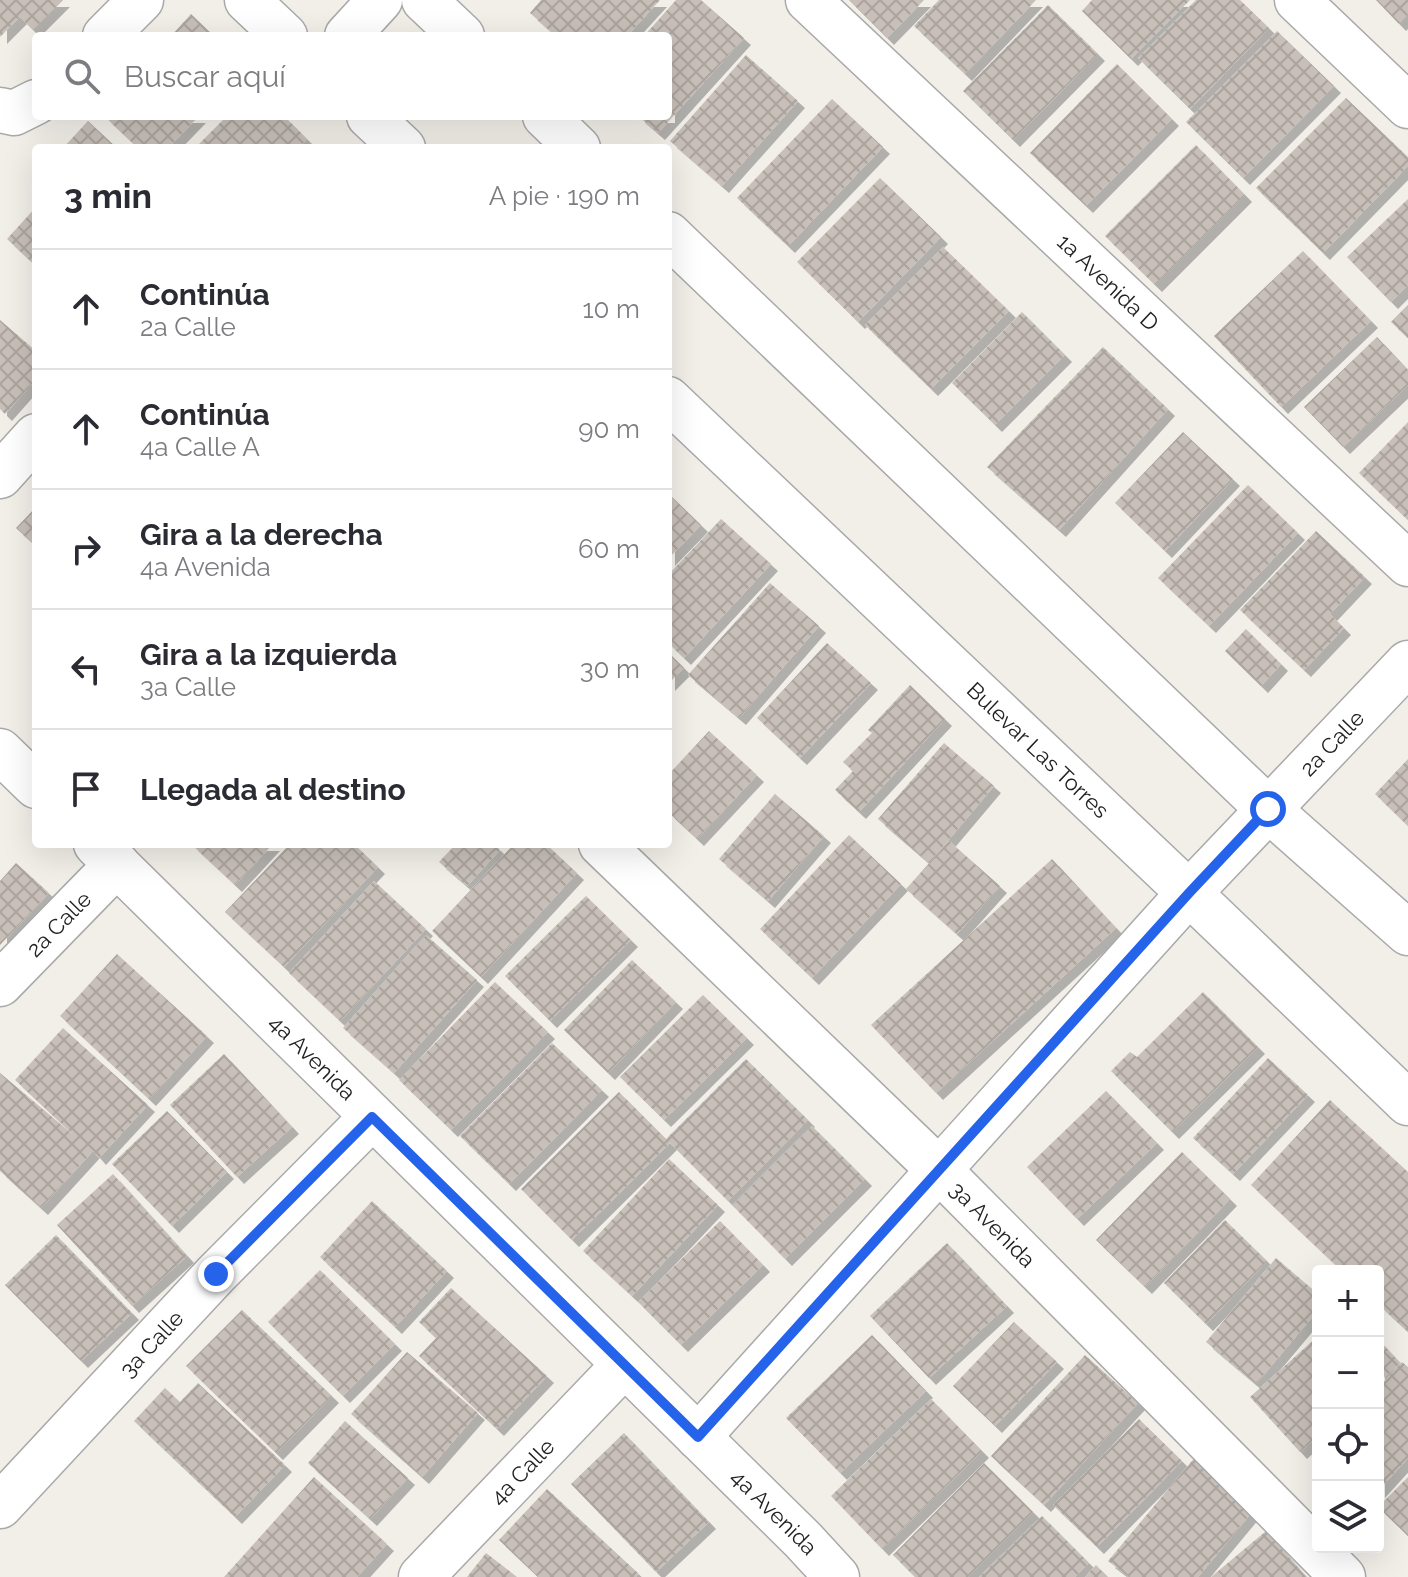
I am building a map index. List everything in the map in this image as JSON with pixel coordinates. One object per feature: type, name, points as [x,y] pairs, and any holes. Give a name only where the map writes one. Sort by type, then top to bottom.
[{"type":"street","points":[[109,32],[141,0]]},
{"type":"street","points":[[247,0],[281,32]]},
{"type":"street","points":[[351,32],[380,0]]},
{"type":"street","points":[[424,0],[458,32]]},
{"type":"street","name":"1a Avenida D","points":[[808,0],[1408,564]]},
{"type":"street","points":[[1297,0],[1408,106]]},
{"type":"street","points":[[0,110],[14,113],[32,104]]},
{"type":"street","points":[[373,120],[399,144]]},
{"type":"street","points":[[549,120],[574,144]]},
{"type":"street","points":[[672,238],[1268,809],[1408,933]]},
{"type":"street","name":"Bulevar Las Torres","points":[[672,403],[1408,1103]]},
{"type":"street","points":[[0,476],[32,440]]},
{"type":"street","name":"2a Calle","points":[[698,1437],[1189,893],[1408,663]]},
{"type":"street","points":[[0,751],[32,782]]},
{"type":"street","name":"3a Avenida","points":[[605,848],[939,1170],[1343,1577]]},
{"type":"street","name":"2a Calle","points":[[0,984],[106,854]]},
{"type":"street","name":"4a Avenida","points":[[106,854],[837,1577]]},
{"type":"street","name":"3a Calle","points":[[0,1506],[216,1274],[372,1117]]},
{"type":"street","name":"4a Calle","points":[[421,1577],[624,1365]]},
{"type":"building","points":[[0,0],[63,0],[33,30],[20,17],[0,37]]},
{"type":"building","points":[[541,0],[660,0],[631,32],[551,32],[530,13]]},
{"type":"building","points":[[676,0],[701,0],[744,38],[672,118],[672,32],[648,32]]},
{"type":"building","points":[[849,0],[924,0],[887,38]]},
{"type":"building","points":[[939,0],[1036,0],[965,74],[914,26]]},
{"type":"building","points":[[1092,0],[1190,0],[1131,59],[1082,11]]},
{"type":"building","points":[[1196,0],[1240,0],[1269,28],[1190,109],[1138,58]]},
{"type":"building","points":[[1376,0],[1408,0],[1408,15],[1399,24]]},
{"type":"building","points":[[1048,5],[1098,54],[1013,140],[963,91]]},
{"type":"building","points":[[191,14],[210,32],[175,32]]},
{"type":"building","points":[[1277,31],[1334,86],[1243,178],[1186,122]]},
{"type":"building","points":[[746,55],[798,101],[722,186],[670,141]]},
{"type":"building","points":[[1117,64],[1172,119],[1086,206],[1030,153]]},
{"type":"building","points":[[1346,98],[1408,157],[1408,166],[1323,253],[1256,188]]},
{"type":"building","points":[[832,99],[883,147],[788,246],[737,198]]},
{"type":"building","points":[[108,120],[195,120],[172,144],[134,144]]},
{"type":"building","points":[[223,120],[288,120],[307,139],[303,144],[199,144]]},
{"type":"building","points":[[643,120],[670,120],[658,133]]},
{"type":"building","points":[[88,121],[113,144],[67,144]]},
{"type":"building","points":[[1196,145],[1245,195],[1155,285],[1105,236]]},
{"type":"building","points":[[880,178],[941,237],[858,322],[797,262]]},
{"type":"building","points":[[1408,199],[1408,285],[1391,302],[1347,257]]},
{"type":"building","points":[[32,211],[32,262],[7,239]]},
{"type":"building","points":[[943,247],[1009,311],[931,389],[865,325]]},
{"type":"building","points":[[1303,251],[1371,321],[1281,407],[1214,336]]},
{"type":"building","points":[[1408,305],[1408,338],[1391,322]]},
{"type":"building","points":[[1022,312],[1065,355],[995,425],[952,383]]},
{"type":"building","points":[[0,320],[32,348],[32,384],[5,414],[0,409]]},
{"type":"building","points":[[1377,337],[1408,370],[1408,385],[1343,447],[1304,407]]},
{"type":"building","points":[[1103,347],[1168,409],[1059,530],[987,467]]},
{"type":"building","points":[[1408,422],[1408,520],[1359,473]]},
{"type":"building","points":[[1183,432],[1233,479],[1165,551],[1115,503]]},
{"type":"building","points":[[1248,485],[1298,533],[1209,626],[1158,578]]},
{"type":"building","points":[[672,497],[701,525],[672,555]]},
{"type":"building","points":[[32,511],[32,542],[16,528]]},
{"type":"building","points":[[721,519],[771,564],[684,658],[672,647],[672,571]]},
{"type":"building","points":[[1316,531],[1365,577],[1330,614],[1344,628],[1304,670],[1240,610]]},
{"type":"building","points":[[770,583],[819,626],[739,718],[688,675]]},
{"type":"building","points":[[1246,629],[1281,664],[1261,686],[1225,651]]},
{"type":"building","points":[[827,643],[871,683],[800,758],[757,718]]},
{"type":"building","points":[[672,656],[684,668],[672,680]]},
{"type":"building","points":[[910,685],[945,719],[859,812],[835,790],[853,771],[843,762],[872,733],[868,730]]},
{"type":"building","points":[[709,731],[757,775],[697,839],[672,816],[672,771]]},
{"type":"building","points":[[944,743],[994,786],[929,863],[878,819]]},
{"type":"building","points":[[1408,759],[1408,826],[1375,794]]},
{"type":"building","points":[[775,794],[824,836],[768,901],[719,859]]},
{"type":"building","points":[[849,835],[901,884],[812,978],[760,929]]},
{"type":"building","points":[[949,841],[1000,886],[957,934],[906,889]]},
{"type":"building","points":[[195,848],[269,848],[235,885]]},
{"type":"building","points":[[286,848],[358,848],[378,867],[284,967],[225,912]]},
{"type":"building","points":[[452,848],[500,850],[467,886],[439,862]]},
{"type":"building","points":[[510,848],[550,848],[577,873],[481,977],[432,931]]},
{"type":"building","points":[[1052,859],[1116,928],[936,1093],[871,1025]]},
{"type":"building","points":[[16,863],[49,893],[0,945],[0,881]]},
{"type":"building","points":[[374,881],[426,929],[340,1021],[289,973]]},
{"type":"building","points":[[586,896],[631,940],[550,1021],[505,976]]},
{"type":"building","points":[[426,935],[477,980],[394,1073],[343,1028]]},
{"type":"building","points":[[117,954],[207,1036],[149,1099],[60,1016]]},
{"type":"building","points":[[632,960],[676,1002],[608,1073],[564,1030]]},
{"type":"building","points":[[495,982],[548,1032],[451,1130],[399,1080]]},
{"type":"building","points":[[1203,992],[1258,1047],[1172,1132],[1111,1071],[1130,1052],[1137,1057]]},
{"type":"building","points":[[703,995],[747,1038],[664,1120],[620,1077]]},
{"type":"building","points":[[63,1028],[148,1105],[99,1158],[93,1151],[41,1208],[0,1171],[0,1073],[76,1137],[15,1080]]},
{"type":"building","points":[[552,1043],[602,1090],[509,1184],[460,1136]]},
{"type":"building","points":[[224,1054],[292,1127],[237,1177],[170,1105]]},
{"type":"building","points":[[1268,1058],[1308,1095],[1233,1174],[1193,1138]]},
{"type":"building","points":[[746,1059],[808,1120],[728,1201],[670,1143],[572,1240],[521,1189],[619,1092],[666,1139]]},
{"type":"building","points":[[1106,1091],[1157,1143],[1077,1219],[1027,1167]]},
{"type":"building","points":[[1330,1100],[1408,1172],[1408,1332],[1384,1310],[1384,1265],[1336,1265],[1251,1185]]},
{"type":"building","points":[[167,1111],[227,1172],[172,1226],[112,1164]]},
{"type":"building","points":[[812,1126],[865,1179],[785,1259],[732,1205]]},
{"type":"building","points":[[1182,1152],[1230,1199],[1145,1287],[1096,1240]]},
{"type":"building","points":[[669,1159],[718,1205],[632,1296],[583,1251]]},
{"type":"building","points":[[113,1174],[187,1256],[132,1306],[57,1225]]},
{"type":"building","points":[[372,1201],[447,1271],[395,1327],[320,1257]]},
{"type":"building","points":[[1225,1220],[1267,1261],[1206,1324],[1164,1283]]},
{"type":"building","points":[[720,1221],[763,1265],[681,1345],[638,1302]]},
{"type":"building","points":[[56,1235],[132,1313],[81,1361],[5,1285]]},
{"type":"building","points":[[947,1243],[1007,1306],[929,1378],[870,1316]]},
{"type":"building","points":[[1276,1258],[1312,1289],[1312,1317],[1256,1384],[1206,1342]]},
{"type":"building","points":[[320,1270],[395,1344],[343,1396],[268,1322]]},
{"type":"building","points":[[451,1288],[547,1376],[497,1429],[419,1356],[436,1338],[419,1322]]},
{"type":"building","points":[[242,1310],[332,1396],[276,1453],[186,1366]]},
{"type":"building","points":[[1014,1322],[1057,1362],[995,1426],[953,1386]]},
{"type":"building","points":[[872,1335],[926,1391],[840,1473],[786,1418]]},
{"type":"building","points":[[1312,1341],[1312,1441],[1300,1452],[1250,1397]]},
{"type":"building","points":[[1384,1346],[1400,1363],[1384,1378]]},
{"type":"building","points":[[407,1352],[478,1413],[422,1477],[351,1414]]},
{"type":"building","points":[[1085,1355],[1138,1403],[1044,1505],[991,1456]]},
{"type":"building","points":[[1402,1362],[1408,1367],[1408,1458],[1384,1484],[1384,1409],[1384,1382]]},
{"type":"building","points":[[198,1383],[285,1465],[235,1517],[134,1421],[165,1388],[180,1402]]},
{"type":"building","points":[[931,1399],[982,1451],[882,1549],[831,1496]]},
{"type":"building","points":[[1139,1419],[1182,1461],[1097,1547],[1053,1505]]},
{"type":"building","points":[[345,1421],[408,1478],[370,1519],[308,1463]]},
{"type":"building","points":[[624,1433],[709,1522],[656,1572],[571,1484]]},
{"type":"building","points":[[1196,1456],[1257,1506],[1198,1577],[1129,1577],[1108,1561]]},
{"type":"building","points":[[984,1463],[1033,1512],[968,1577],[915,1577],[893,1555]]},
{"type":"building","points":[[314,1477],[387,1544],[357,1577],[224,1577]]},
{"type":"building","points":[[1408,1477],[1408,1536],[1384,1513],[1384,1501]]},
{"type":"building","points":[[547,1489],[639,1574],[636,1577],[538,1577],[499,1540]]},
{"type":"building","points":[[1042,1516],[1089,1563],[1075,1577],[979,1577]]},
{"type":"building","points":[[1266,1531],[1306,1577],[1211,1577]]},
{"type":"building","points":[[486,1553],[517,1577],[467,1577]]},
{"type":"building","points":[[1096,1565],[1108,1577],[1085,1577]]},
{"type":"route","points":[[216,1274],[372,1117],[698,1437],[1268,809]]}]
